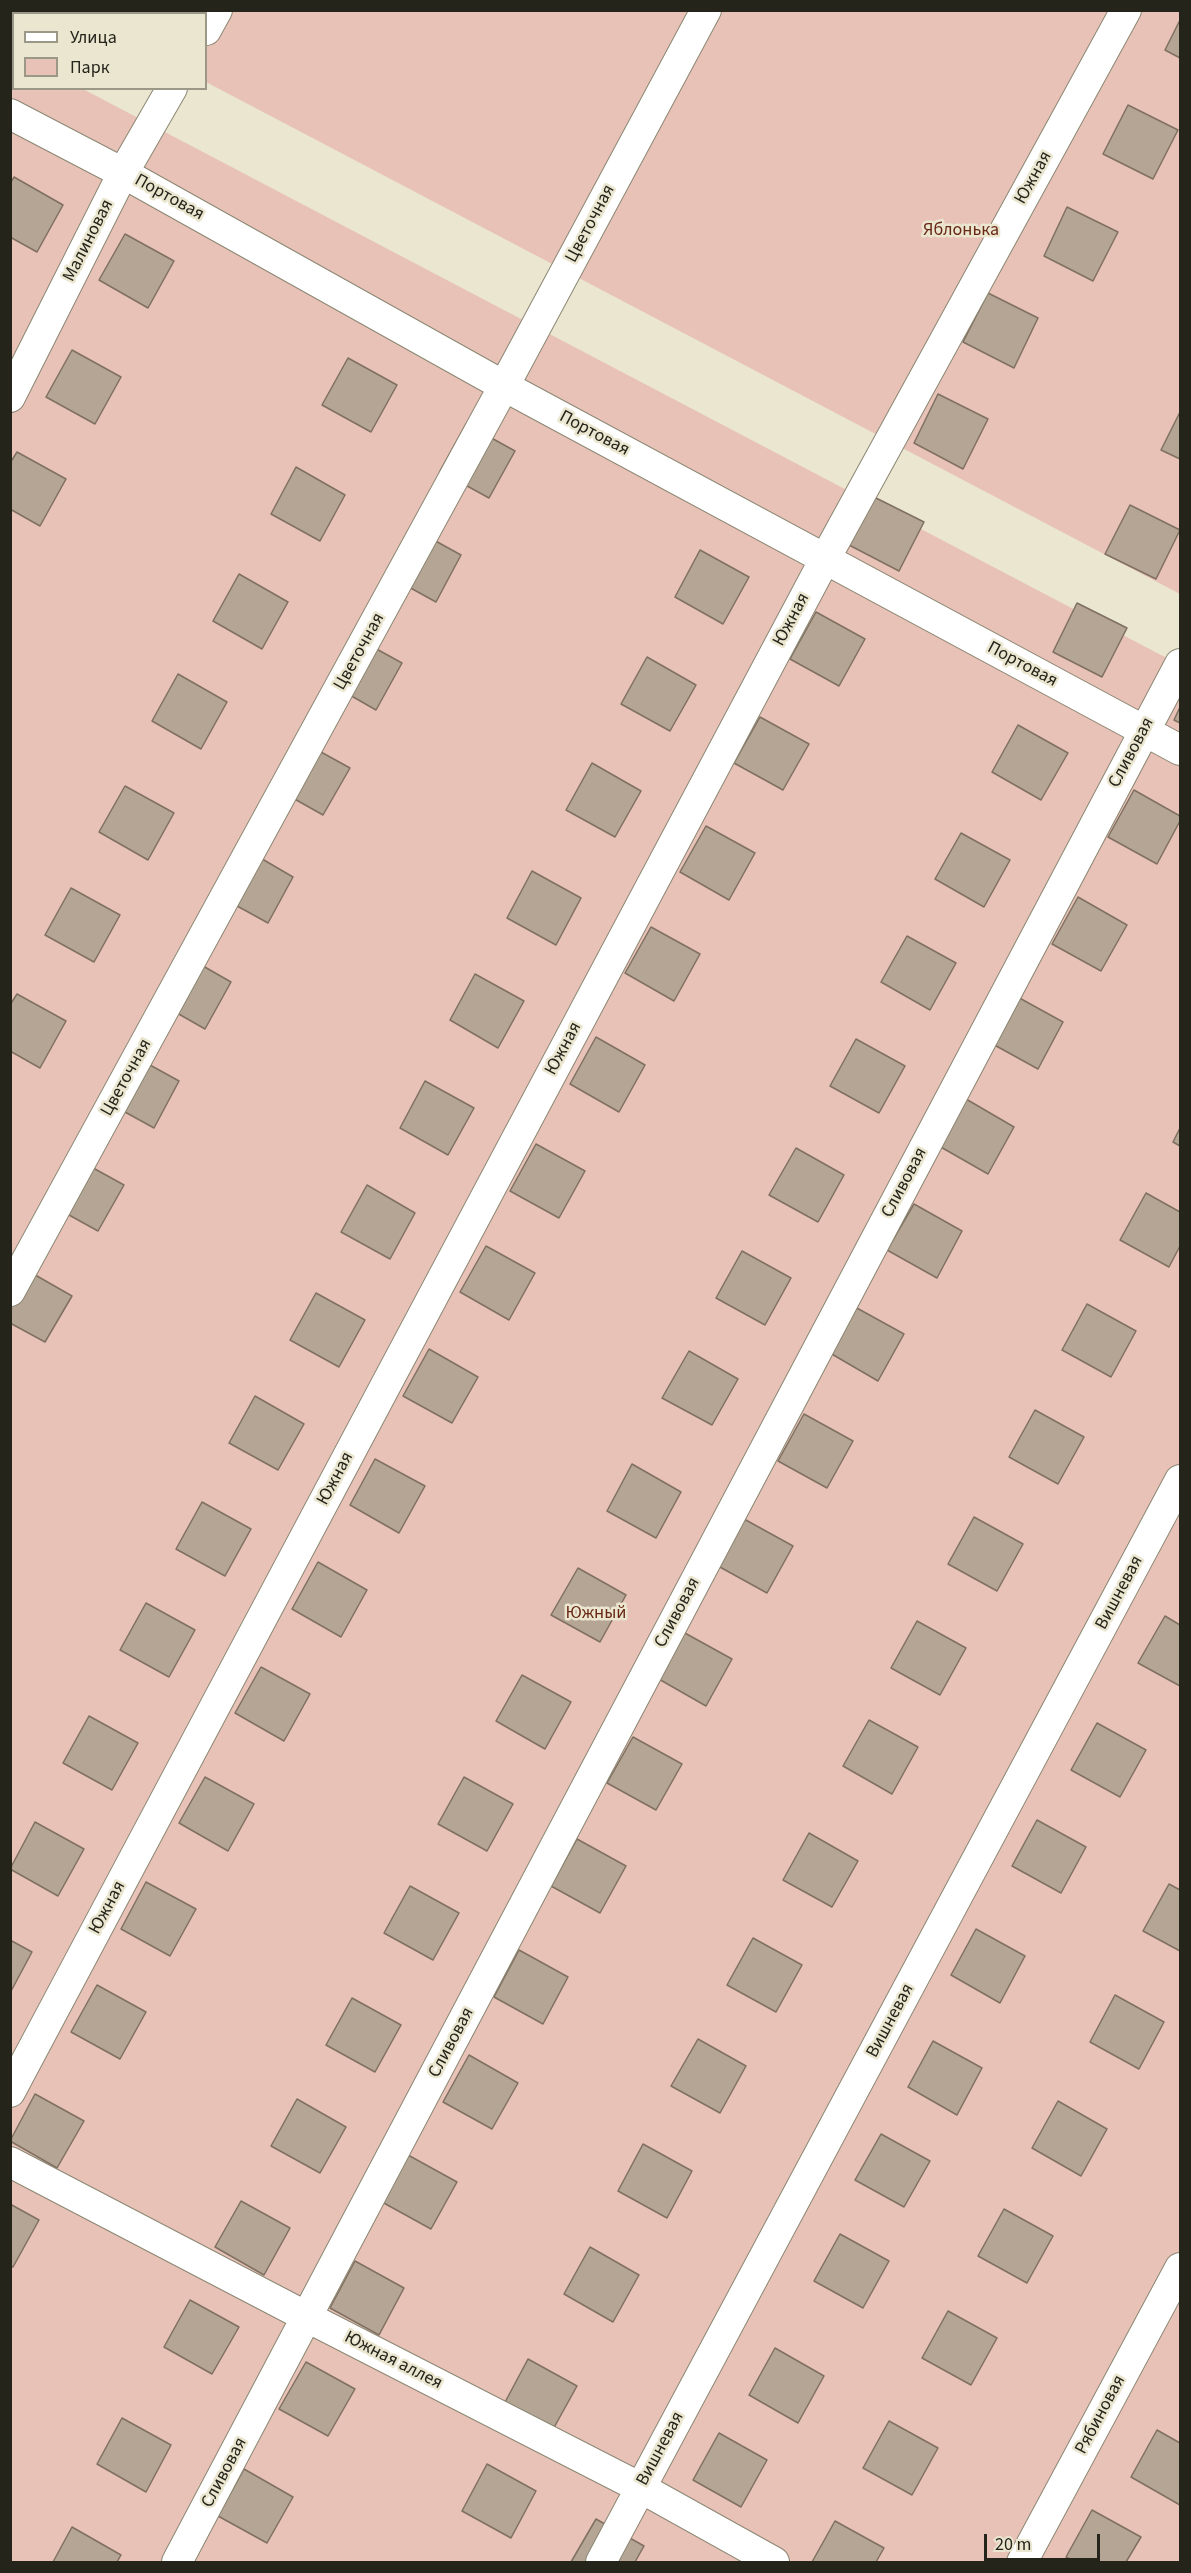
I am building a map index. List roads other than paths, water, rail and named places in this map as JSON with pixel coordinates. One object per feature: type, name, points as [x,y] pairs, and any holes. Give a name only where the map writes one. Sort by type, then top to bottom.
[{"type":"street","points":[[207,28],[217,10]]},
{"type":"street","name":"Цветочная","points":[[10,1291],[504,386],[706,10]]},
{"type":"street","name":"Южная","points":[[10,2092],[825,559],[1126,10]]},
{"type":"street","name":"Малиновая","points":[[10,397],[123,173],[171,90]]},
{"type":"street","name":"Портовая","points":[[10,114],[123,173],[504,386],[1180,750]]},
{"type":"street","name":"Сливовая","points":[[177,2562],[1180,664]]},
{"type":"street","name":"Вишневая","points":[[601,2562],[1180,1479]]},
{"type":"street","name":"Южная аллея","points":[[10,2162],[307,2318],[640,2488],[774,2562]]},
{"type":"street","name":"Рябиновая","points":[[1022,2562],[1180,2268]]},
{"type":"park label","name":"Яблонька","points":[[961,231]]},
{"type":"park label","name":"Южный","points":[[596,1614]]}]
